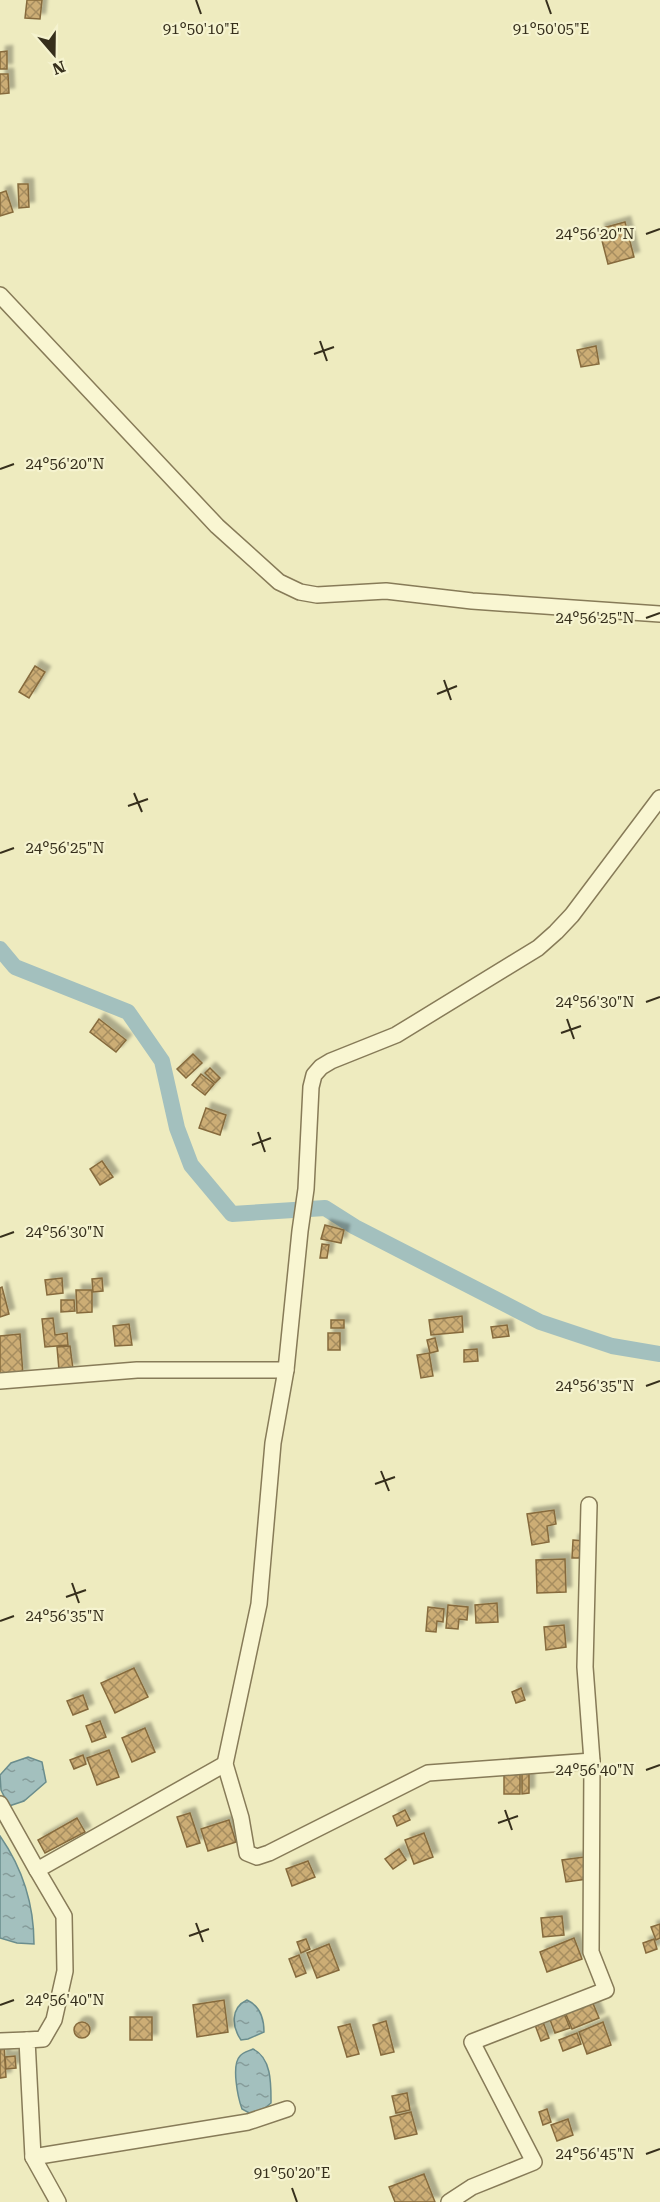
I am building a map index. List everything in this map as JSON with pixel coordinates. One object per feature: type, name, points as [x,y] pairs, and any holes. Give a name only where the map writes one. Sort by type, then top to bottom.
[{"type":"street","points":[[0,295],[217,526],[279,582],[300,592],[317,595],[387,591],[483,602],[660,614]]},
{"type":"street","points":[[592,1761],[428,1773],[269,1853],[256,1857],[247,1853],[241,1818],[225,1764],[259,1604],[273,1443],[286,1370],[306,1189],[311,1086],[314,1075],[321,1067],[359,1048],[396,1035],[538,948],[572,915],[660,798]]},
{"type":"street","points":[[0,1381],[137,1370],[286,1370]]},
{"type":"street","points":[[449,2202],[472,2187],[534,2162],[472,2043],[606,1990],[591,1952],[592,1761],[585,1667],[589,1505]]},
{"type":"street","points":[[37,1870],[225,1764]]},
{"type":"street","points":[[0,1804],[64,1916],[65,1971],[54,2020],[43,2039],[0,2042]]},
{"type":"street","points":[[27,2040],[33,2157],[58,2202]]},
{"type":"street","points":[[33,2157],[248,2122],[287,2109]]},
{"type":"water","points":[[28,1757],[42,1762],[46,1782],[24,1801],[9,1806],[1,1790],[0,1775],[11,1763]]},
{"type":"water","points":[[0,1836],[15,1861],[26,1887],[32,1915],[34,1944],[17,1943],[0,1938]]},
{"type":"water","points":[[247,2000],[260,2013],[264,2032],[241,2040],[234,2024],[234,2018],[241,2003]]},
{"type":"water","points":[[253,2049],[259,2053],[267,2065],[271,2103],[260,2112],[251,2114],[242,2109],[237,2090],[236,2067],[240,2056]]},
{"type":"building","points":[[27,0],[42,0],[40,19],[25,18]]},
{"type":"building","points":[[7,51],[7,69],[0,69],[0,52]]},
{"type":"building","points":[[0,74],[8,74],[9,93],[0,94]]},
{"type":"building","points":[[18,184],[28,184],[29,207],[19,208]]},
{"type":"building","points":[[6,191],[13,212],[0,216],[0,193]]},
{"type":"building","points":[[625,222],[634,257],[608,264],[599,229]]},
{"type":"building","points":[[596,346],[599,364],[581,367],[577,350]]},
{"type":"building","points":[[35,666],[45,672],[29,698],[19,692]]},
{"type":"building","points":[[99,1019],[126,1040],[116,1052],[90,1032]]},
{"type":"building","points":[[193,1054],[202,1063],[186,1078],[177,1069]]},
{"type":"building","points":[[210,1068],[220,1078],[215,1083],[205,1073]]},
{"type":"building","points":[[201,1074],[214,1084],[205,1095],[192,1085]]},
{"type":"building","points":[[206,1108],[226,1115],[220,1135],[199,1128]]},
{"type":"building","points":[[102,1161],[113,1177],[100,1185],[90,1169]]},
{"type":"building","points":[[325,1225],[344,1230],[341,1243],[321,1239]]},
{"type":"building","points":[[322,1244],[329,1245],[327,1258],[320,1258]]},
{"type":"building","points":[[62,1278],[63,1293],[47,1295],[45,1280]]},
{"type":"building","points":[[102,1278],[103,1291],[93,1292],[92,1279]]},
{"type":"building","points":[[2,1287],[9,1314],[0,1317],[0,1288]]},
{"type":"building","points":[[76,1290],[92,1290],[92,1312],[77,1313]]},
{"type":"building","points":[[61,1300],[74,1300],[75,1311],[61,1312]]},
{"type":"building","points":[[462,1316],[463,1332],[431,1335],[429,1320]]},
{"type":"building","points":[[53,1318],[55,1335],[67,1333],[68,1345],[45,1347],[42,1319]]},
{"type":"building","points":[[331,1320],[344,1320],[344,1328],[331,1328]]},
{"type":"building","points":[[129,1324],[132,1345],[115,1346],[113,1326]]},
{"type":"building","points":[[507,1325],[509,1336],[493,1338],[491,1327]]},
{"type":"building","points":[[328,1333],[340,1333],[340,1350],[328,1350]]},
{"type":"building","points":[[20,1334],[23,1375],[0,1377],[0,1336]]},
{"type":"building","points":[[435,1338],[438,1351],[430,1353],[427,1340]]},
{"type":"building","points":[[70,1346],[73,1369],[59,1370],[57,1347]]},
{"type":"building","points":[[477,1349],[478,1361],[464,1362],[464,1350]]},
{"type":"building","points":[[429,1353],[433,1376],[421,1378],[417,1355]]},
{"type":"building","points":[[554,1510],[556,1524],[547,1526],[549,1542],[532,1545],[527,1514]]},
{"type":"building","points":[[573,1540],[584,1541],[582,1558],[572,1558]]},
{"type":"building","points":[[565,1559],[566,1592],[537,1593],[536,1560]]},
{"type":"building","points":[[497,1603],[498,1622],[476,1623],[475,1605]]},
{"type":"building","points":[[448,1605],[468,1607],[467,1620],[459,1619],[458,1629],[446,1628]]},
{"type":"building","points":[[428,1607],[444,1609],[443,1622],[437,1621],[436,1632],[426,1631]]},
{"type":"building","points":[[564,1625],[566,1647],[546,1650],[544,1627]]},
{"type":"building","points":[[134,1668],[148,1697],[115,1713],[101,1683]]},
{"type":"building","points":[[521,1688],[525,1700],[516,1703],[512,1692]]},
{"type":"building","points":[[83,1695],[88,1709],[73,1715],[67,1701]]},
{"type":"building","points":[[100,1721],[106,1737],[92,1742],[86,1726]]},
{"type":"building","points":[[145,1728],[155,1752],[132,1762],[122,1738]]},
{"type":"building","points":[[109,1750],[119,1777],[97,1785],[87,1758]]},
{"type":"building","points":[[83,1755],[86,1764],[74,1769],[70,1760]]},
{"type":"building","points":[[520,1773],[520,1794],[504,1794],[504,1774]]},
{"type":"building","points":[[522,1773],[529,1773],[529,1793],[522,1794]]},
{"type":"building","points":[[405,1810],[410,1820],[397,1826],[393,1816]]},
{"type":"building","points":[[190,1813],[200,1843],[187,1847],[177,1817]]},
{"type":"building","points":[[77,1818],[85,1832],[45,1853],[38,1840]]},
{"type":"building","points":[[229,1820],[236,1842],[208,1851],[201,1829]]},
{"type":"building","points":[[424,1833],[433,1857],[414,1864],[405,1840]]},
{"type":"building","points":[[399,1849],[406,1860],[393,1869],[385,1859]]},
{"type":"building","points":[[584,1857],[587,1879],[566,1882],[562,1860]]},
{"type":"building","points":[[308,1861],[315,1877],[292,1886],[286,1869]]},
{"type":"building","points":[[562,1916],[564,1935],[543,1937],[541,1918]]},
{"type":"building","points":[[660,1924],[660,1938],[656,1940],[651,1927]]},
{"type":"building","points":[[574,1938],[582,1959],[547,1972],[540,1952]]},
{"type":"building","points":[[306,1939],[310,1949],[301,1953],[297,1942]]},
{"type":"building","points":[[654,1939],[657,1949],[646,1953],[643,1943]]},
{"type":"building","points":[[329,1944],[339,1970],[317,1978],[307,1953]]},
{"type":"building","points":[[299,1955],[306,1973],[296,1977],[289,1959]]},
{"type":"building","points":[[224,2000],[228,2032],[197,2037],[193,2005]]},
{"type":"building","points":[[592,2001],[599,2018],[572,2029],[565,2012]]},
{"type":"building","points":[[563,2011],[570,2028],[555,2033],[549,2017]]},
{"type":"building","points":[[130,2017],[152,2017],[152,2040],[130,2040]]},
{"type":"building","points":[[386,2021],[394,2052],[381,2055],[373,2025]]},
{"type":"building","points":[[79,2022],[85,2022],[90,2030],[88,2036],[79,2038],[74,2033],[74,2027]]},
{"type":"building","points":[[543,2022],[549,2038],[541,2041],[535,2025]]},
{"type":"building","points":[[603,2022],[611,2045],[587,2054],[579,2032]]},
{"type":"building","points":[[350,2024],[359,2054],[347,2057],[338,2027]]},
{"type":"building","points":[[577,2033],[581,2044],[563,2051],[559,2040]]},
{"type":"building","points":[[4,2045],[6,2077],[0,2078],[0,2046]]},
{"type":"building","points":[[15,2056],[16,2068],[6,2069],[5,2057]]},
{"type":"building","points":[[407,2093],[410,2110],[396,2113],[392,2096]]},
{"type":"building","points":[[547,2109],[551,2122],[543,2125],[539,2112]]},
{"type":"building","points":[[411,2112],[417,2134],[395,2139],[390,2117]]},
{"type":"building","points":[[568,2119],[573,2135],[557,2141],[551,2125]]},
{"type":"building","points":[[424,2174],[435,2202],[395,2202],[389,2187]]},
{"type":"waterway","points":[[0,949],[15,967],[128,1012],[162,1061],[177,1128],[191,1165],[232,1214],[325,1208],[355,1227],[540,1322],[612,1346],[660,1354]]}]
